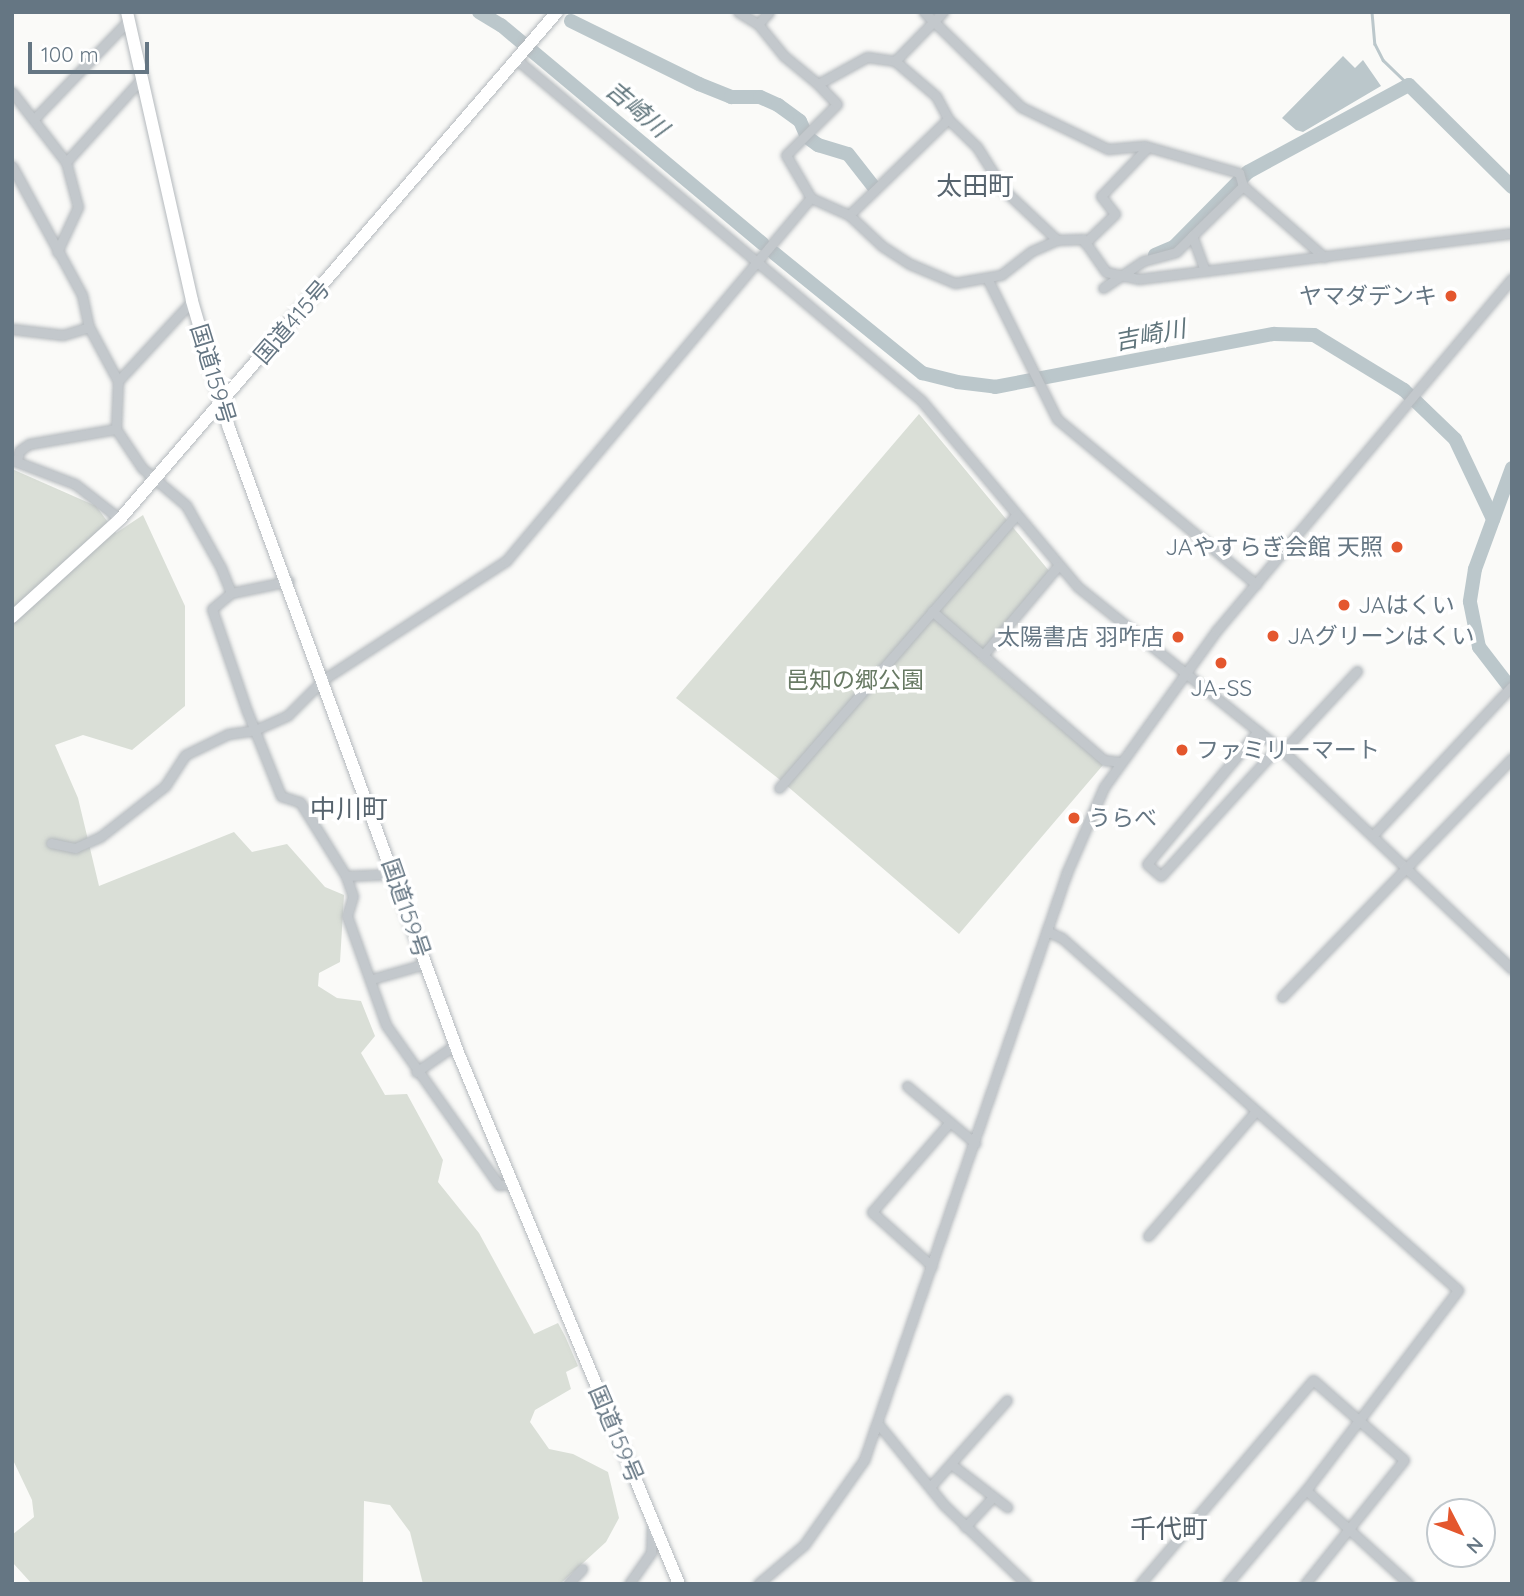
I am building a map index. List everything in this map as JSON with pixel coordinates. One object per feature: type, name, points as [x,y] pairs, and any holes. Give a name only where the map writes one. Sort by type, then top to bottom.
[{"type":"highway","name":"国道415号","points":[[12,617],[120,519],[557,12]]},
{"type":"highway","name":"国道159号","points":[[128,16],[192,301],[222,402],[455,1045],[679,1584]]},
{"type":"street","points":[[738,12],[758,24],[784,56],[837,104],[786,155],[811,198],[849,215],[882,246],[941,280],[988,280],[1057,240],[1086,243],[1106,272],[1139,279],[1512,233]]},
{"type":"street","points":[[758,24],[769,12]]},
{"type":"street","points":[[924,12],[1021,107],[1108,149],[1149,147],[1241,181],[1324,257]]},
{"type":"street","points":[[895,61],[943,12]]},
{"type":"street","points":[[34,119],[128,16]]},
{"type":"street","points":[[518,56],[757,263],[921,400],[1058,566],[1182,674],[1280,749],[1374,834],[1512,969]]},
{"type":"street","points":[[818,84],[867,57],[895,61],[936,96],[948,119],[977,147],[1004,190],[1057,240]]},
{"type":"street","points":[[66,162],[143,77]]},
{"type":"street","points":[[12,92],[66,162],[78,207],[57,252]]},
{"type":"street","points":[[849,215],[948,119]]},
{"type":"street","points":[[1086,243],[1115,214],[1101,196],[1149,147]]},
{"type":"street","points":[[12,166],[82,295],[89,327],[118,381],[116,429],[154,478],[188,509],[231,593]]},
{"type":"street","points":[[1103,288],[1143,261],[1176,252],[1241,181]]},
{"type":"street","points":[[51,843],[64,849],[86,845],[165,786],[185,755],[229,734],[256,730],[288,715],[324,679],[506,561],[811,198]]},
{"type":"street","points":[[1192,236],[1205,271]]},
{"type":"street","points":[[758,1584],[804,1545],[849,1488],[879,1424],[1089,814],[1121,762],[1182,674],[1512,279]]},
{"type":"street","points":[[988,280],[1057,419],[1256,584]]},
{"type":"street","points":[[118,381],[192,301]]},
{"type":"street","points":[[12,329],[64,335],[89,327]]},
{"type":"street","points":[[116,429],[29,444],[19,451],[15,461],[75,484],[120,519]]},
{"type":"street","points":[[779,788],[1016,515]]},
{"type":"street","points":[[983,655],[1058,566]]},
{"type":"street","points":[[289,581],[231,593],[212,609],[256,730],[281,796],[300,802],[346,876],[353,896],[347,916],[372,979],[386,1025],[416,1072],[499,1185],[511,1184]]},
{"type":"street","points":[[932,611],[1104,760],[1121,762]]},
{"type":"street","points":[[1258,731],[1147,864],[1161,876],[1357,671]]},
{"type":"street","points":[[1374,834],[1512,686]]},
{"type":"street","points":[[1282,997],[1512,758]]},
{"type":"street","points":[[346,876],[394,874]]},
{"type":"street","points":[[1049,932],[1062,938],[1458,1290],[1358,1417],[1306,1490],[1227,1584]]},
{"type":"street","points":[[372,979],[425,964]]},
{"type":"street","points":[[416,1072],[455,1045]]},
{"type":"street","points":[[907,1086],[975,1143]]},
{"type":"street","points":[[1148,1236],[1256,1111]]},
{"type":"street","points":[[932,1266],[872,1212],[950,1122]]},
{"type":"street","points":[[1140,1584],[1313,1380],[1404,1460],[1305,1584]]},
{"type":"street","points":[[930,1487],[1007,1400]]},
{"type":"street","points":[[879,1424],[965,1527],[1026,1584]]},
{"type":"street","points":[[951,1464],[1007,1507]]},
{"type":"street","points":[[1306,1490],[1409,1584]]},
{"type":"street","points":[[965,1527],[993,1497]]},
{"type":"street","points":[[629,1584],[651,1553],[653,1520]]},
{"type":"street","points":[[568,1584],[582,1569]]},
{"type":"green space","name":"邑知の郷公園","points":[[919,414],[1050,572],[978,658],[1103,765],[959,934],[779,779],[676,698]]},
{"type":"green space","points":[[12,469],[96,506],[116,533],[143,515],[185,606],[185,706],[132,750],[83,735],[55,745],[78,798],[99,886],[234,832],[252,852],[287,844],[325,887],[344,895],[340,962],[319,973],[318,986],[337,998],[361,1001],[375,1036],[361,1053],[385,1095],[407,1094],[443,1160],[438,1182],[479,1233],[534,1334],[558,1323],[565,1336],[578,1366],[566,1372],[571,1389],[535,1410],[530,1422],[549,1449],[573,1454],[608,1472],[619,1518],[606,1542],[560,1584],[423,1584],[410,1532],[390,1505],[364,1501],[363,1584],[32,1584],[13,1563],[12,1535],[34,1517],[32,1500],[12,1458]]},
{"type":"shaded area","points":[[1343,56],[1355,68],[1363,60],[1381,86],[1303,132],[1296,130],[1282,118]]},
{"type":"waterway","name":"吉崎川","points":[[479,12],[501,25],[763,244]]},
{"type":"waterway","points":[[1372,12],[1375,44],[1383,60],[1409,85]]},
{"type":"waterway","name":"吉崎川","points":[[571,21],[731,97],[760,97],[778,105],[800,121],[807,137],[818,145],[848,154],[873,186]]},
{"type":"waterway","name":"吉崎川","points":[[1155,255],[1174,247],[1248,172],[1409,85],[1512,187]]},
{"type":"waterway","name":"吉崎川","points":[[774,253],[922,373],[957,382],[995,387],[1274,334],[1314,335],[1404,390],[1455,439],[1493,519]]},
{"type":"waterway","name":"吉崎川","points":[[1512,468],[1475,569],[1470,602],[1479,647],[1512,690]]},
{"type":"place","name":"ヤマダデンキ","points":[[1451,296]]},
{"type":"place","name":"JAやすらぎ会館 天照","points":[[1397,547]]},
{"type":"place","name":"JAはくい","points":[[1344,605]]},
{"type":"place","name":"JAグリーンはくい","points":[[1273,636]]},
{"type":"place","name":"太陽書店 羽咋店","points":[[1178,637]]},
{"type":"place","name":"JA-SS","points":[[1221,663]]},
{"type":"place","name":"ファミリーマート","points":[[1182,750]]},
{"type":"place","name":"うらべ","points":[[1074,818]]},
{"type":"district","name":"太田町","points":[[975,186]]},
{"type":"district","name":"中川町","points":[[349,809]]},
{"type":"district","name":"千代町","points":[[1169,1529]]}]
